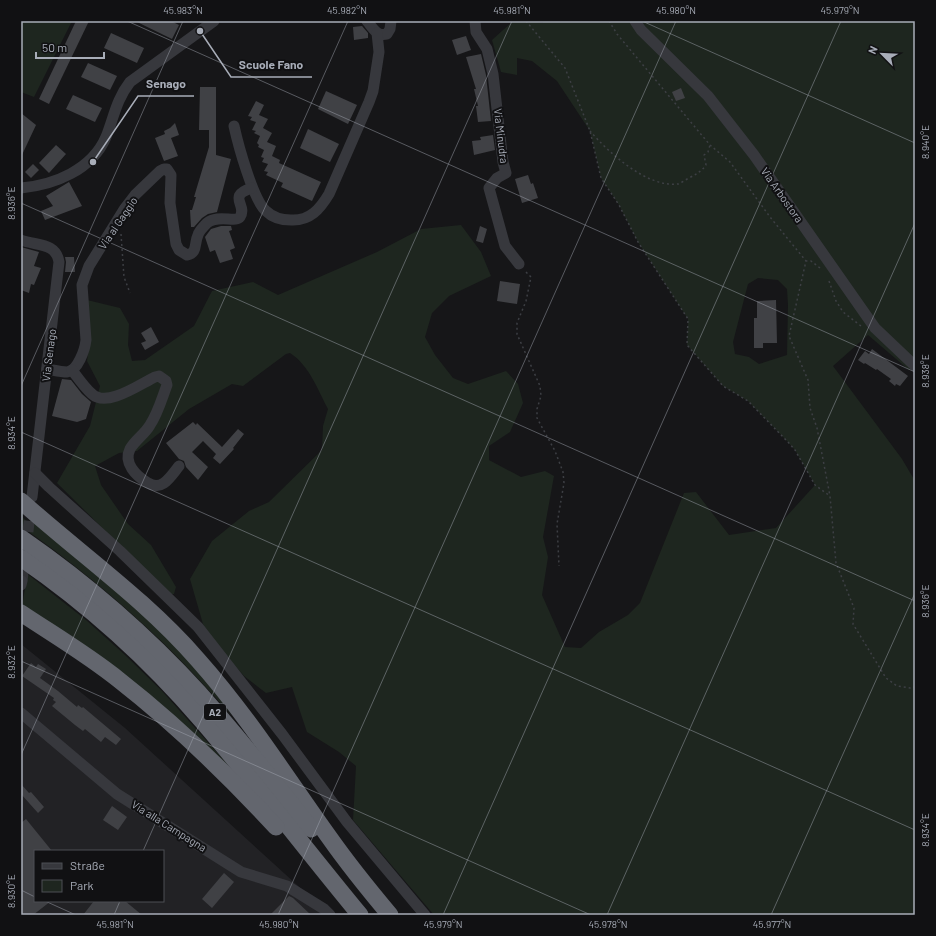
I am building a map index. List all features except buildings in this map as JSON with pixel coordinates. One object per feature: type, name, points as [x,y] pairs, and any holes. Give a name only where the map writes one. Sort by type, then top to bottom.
[{"type":"highway","points":[[27,499],[138,599],[176,635],[198,660],[260,737],[329,837],[361,880],[390,915]]},
{"type":"highway","name":"A2","points":[[21,538],[106,603],[149,642],[182,675],[246,747],[380,915]]},
{"type":"highway","name":"A2","points":[[21,558],[63,589],[99,619],[152,668],[186,703],[240,766],[360,915]]},
{"type":"highway","points":[[22,613],[119,680],[194,745],[269,819],[350,915]]},
{"type":"street","points":[[21,188],[42,186],[61,179],[88,162],[98,151],[106,137],[116,104],[130,82],[214,21]]},
{"type":"street","points":[[234,126],[252,188],[260,205],[266,212],[276,218],[286,220],[304,219],[314,214],[329,194],[373,91],[379,52],[377,34],[367,21]]},
{"type":"street","points":[[377,34],[387,34],[390,29],[391,21]]},
{"type":"street","name":"Via Minudra","points":[[475,21],[476,32],[487,49],[493,74],[503,162],[506,173],[497,178],[489,188],[505,246],[519,264]]},
{"type":"street","name":"Via Arbostora","points":[[638,25],[708,96],[754,155],[875,328],[915,366]]},
{"type":"street","name":"Via al Gaggio","points":[[72,370],[76,366],[85,348],[86,340],[82,285],[84,279],[89,266],[135,195],[160,171],[167,169],[172,175],[170,203],[176,244],[182,253],[191,255],[194,251],[197,236],[207,223],[220,218],[235,220],[241,216],[240,194],[243,191],[252,188]]},
{"type":"street","name":"Via Senago","points":[[21,240],[48,246],[55,251],[59,258],[59,269],[35,473],[27,499]]},
{"type":"street","points":[[870,333],[894,354],[900,352]]},
{"type":"street","points":[[47,369],[67,372],[72,370],[92,395],[103,399],[118,396],[155,377],[159,376],[166,381],[167,385],[150,425],[131,448],[128,456],[130,467],[153,486],[164,484],[179,466]]},
{"type":"street","points":[[35,473],[120,551],[198,627],[282,734],[347,822],[425,915]]},
{"type":"street","name":"Via alla Campagna","points":[[21,713],[117,794],[241,872],[287,886],[324,909],[330,915]]},
{"type":"path","points":[[526,21],[565,68],[590,131],[601,178],[642,248],[688,319],[687,345],[723,386],[748,401],[787,441],[795,450],[815,485],[830,496]]},
{"type":"path","points":[[609,21],[710,146],[730,162],[770,217],[806,261],[811,261],[824,272]]},
{"type":"path","points":[[590,131],[604,147],[632,169],[659,182],[678,184],[701,171],[706,165],[704,155],[708,152],[710,146]]},
{"type":"path","points":[[120,216],[124,277],[130,293]]},
{"type":"path","points":[[806,261],[789,336],[808,380],[810,408],[817,428],[830,496],[836,563],[854,608],[853,624],[886,678],[897,686],[910,688],[915,687]]},
{"type":"path","points":[[519,264],[531,277],[526,301],[517,322],[517,334],[540,386],[541,396],[537,409],[537,418],[555,451],[563,472],[564,482],[556,524],[559,566]]},
{"type":"path","points":[[827,277],[833,289],[836,301],[843,312],[870,333]]},
{"type":"shaded area","points":[[21,644],[125,728],[330,915],[21,915]]},
{"type":"green space","points":[[21,21],[72,21],[34,97],[21,92]]},
{"type":"green space","points":[[513,21],[543,23],[543,21],[915,21],[915,364],[909,370],[868,335],[833,366],[902,459],[915,481],[915,915],[434,915],[353,820],[356,766],[339,752],[307,732],[292,687],[266,693],[244,676],[205,631],[190,579],[212,541],[249,511],[269,502],[322,450],[323,426],[328,409],[308,371],[297,358],[290,353],[286,354],[243,386],[232,384],[189,409],[137,451],[119,453],[95,466],[101,485],[128,524],[151,545],[176,587],[174,594],[169,594],[57,483],[90,426],[100,386],[87,361],[89,347],[87,300],[120,308],[129,324],[128,345],[132,361],[145,360],[194,326],[212,291],[253,282],[278,295],[377,252],[421,229],[461,225],[481,252],[491,276],[449,296],[432,313],[425,337],[435,355],[453,378],[468,384],[506,371],[518,384],[523,403],[510,432],[489,446],[489,460],[521,477],[545,471],[554,476],[543,537],[548,557],[542,595],[565,647],[581,648],[599,632],[628,615],[640,603],[684,493],[696,492],[729,535],[776,528],[815,485],[795,450],[748,401],[723,386],[687,345],[688,319],[638,242],[619,205],[601,178],[590,131],[557,81],[532,61],[517,58],[517,75],[501,72],[492,40]],"holes":[[[758,278],[778,280],[787,289],[787,355],[759,364],[749,357],[735,354],[733,342],[748,284]]]},
{"type":"green space","points":[[21,509],[23,512],[23,518],[32,525],[33,521],[75,553],[183,652],[233,716],[177,656],[141,622],[91,579],[21,526]]},
{"type":"green space","points":[[21,569],[86,620],[125,655],[162,691],[230,767],[22,607],[26,582],[21,579]]},
{"type":"tunnel","points":[[22,581],[31,506]]},
{"type":"place","name":"Scuole Fano","points":[[200,31]]},
{"type":"place","name":"Senago","points":[[93,162]]}]
